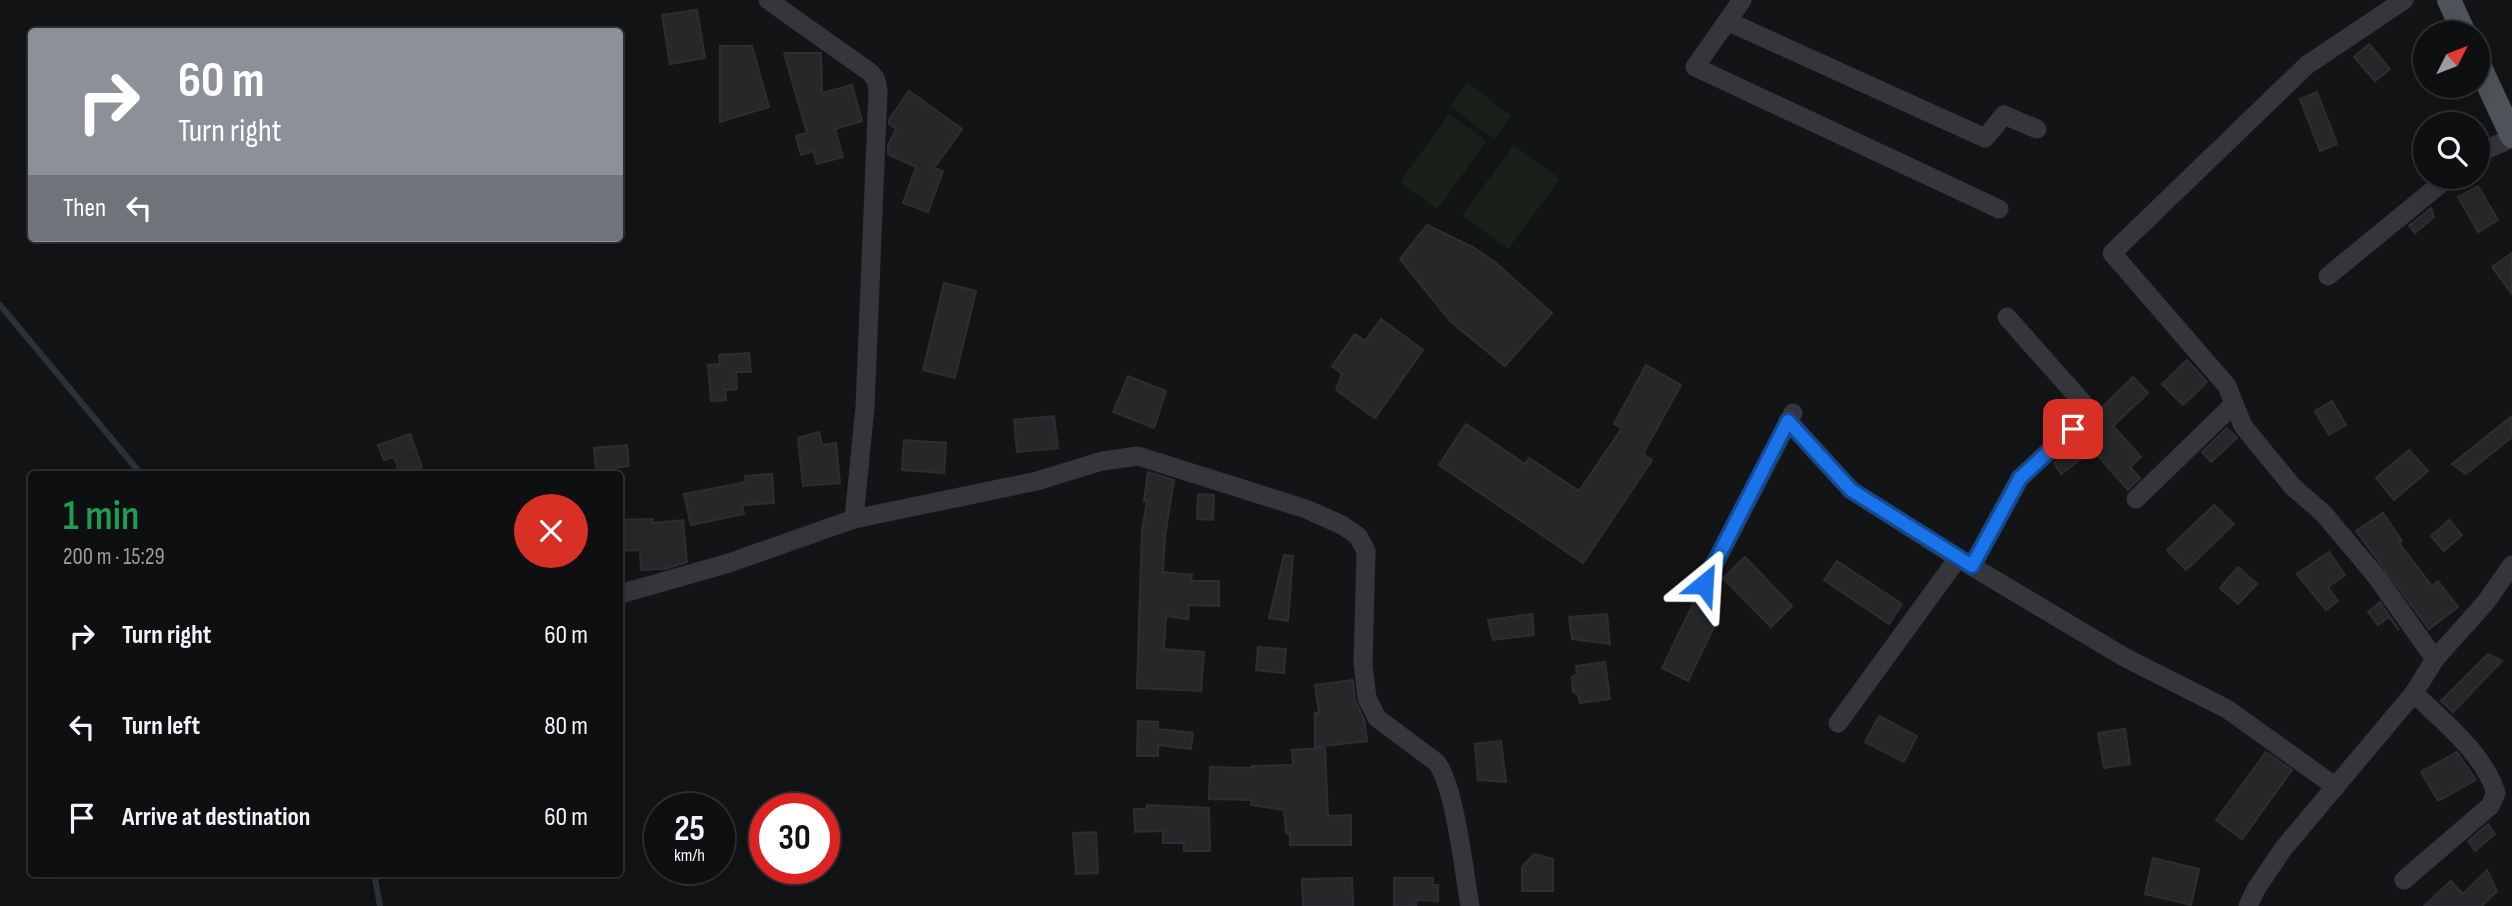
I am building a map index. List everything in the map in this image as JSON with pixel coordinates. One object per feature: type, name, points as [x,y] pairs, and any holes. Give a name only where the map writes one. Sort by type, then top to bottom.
[{"type":"main road","points":[[2449,0],[2459,21]]},
{"type":"main road","points":[[2490,89],[2512,137]]},
{"type":"street","points":[[768,0],[871,73],[876,80],[878,91],[865,407],[854,519]]},
{"type":"street","points":[[1742,0],[1695,67],[1999,209]]},
{"type":"street","points":[[2404,0],[2306,65],[2112,253],[2227,386],[2243,426],[2293,487],[2323,513],[2376,576],[2435,659]]},
{"type":"street","points":[[1727,21],[1985,138],[2004,116],[2037,129]]},
{"type":"street","points":[[2490,147],[2512,137]]},
{"type":"street","points":[[2328,276],[2434,189]]},
{"type":"street","points":[[1838,723],[1965,562],[2020,478],[2091,412],[2007,317]]},
{"type":"street","points":[[2136,499],[2234,404]]},
{"type":"street","points":[[1704,584],[1791,417],[1851,490],[2124,657],[2227,709],[2336,787]]},
{"type":"street","points":[[623,593],[729,563],[854,519],[1037,481],[1102,461],[1138,456],[1306,509],[1342,525],[1358,536],[1366,551],[1363,664],[1367,698],[1377,718],[1436,762],[1442,770],[1449,790],[1470,906]]},
{"type":"street","points":[[2248,906],[2283,849],[2414,693],[2435,659],[2486,602],[2512,565]]},
{"type":"street","points":[[2404,880],[2490,806],[2496,793],[2491,777],[2481,762],[2414,693]]},
{"type":"shaded area","points":[[1467,82],[1511,116],[1494,139],[1450,106]]},
{"type":"shaded area","points":[[1449,114],[1487,141],[1437,209],[1400,182]]},
{"type":"shaded area","points":[[1514,145],[1560,179],[1508,249],[1462,215]]},
{"type":"building","points":[[697,10],[705,58],[670,64],[662,15]]},
{"type":"building","points":[[2369,44],[2390,69],[2375,81],[2354,57]]},
{"type":"building","points":[[720,46],[752,46],[769,107],[720,122]]},
{"type":"building","points":[[784,53],[821,53],[822,93],[852,85],[862,121],[835,129],[843,157],[817,164],[813,151],[801,155],[796,136],[807,133]]},
{"type":"building","points":[[909,91],[962,129],[934,168],[943,171],[928,212],[903,203],[916,167],[888,154],[888,146],[896,129],[889,124],[889,120]]},
{"type":"building","points":[[2317,92],[2337,144],[2320,151],[2300,99]]},
{"type":"building","points":[[2473,189],[2480,189],[2498,220],[2478,232],[2458,197]]},
{"type":"building","points":[[2431,208],[2434,217],[2415,233],[2409,226]]},
{"type":"building","points":[[1427,225],[1473,247],[1496,263],[1552,313],[1505,366],[1451,322],[1400,259]]},
{"type":"building","points":[[2512,253],[2512,294],[2492,267]]},
{"type":"building","points":[[944,283],[976,291],[955,378],[923,370]]},
{"type":"building","points":[[1381,319],[1423,350],[1375,418],[1336,390],[1342,374],[1332,366],[1355,334],[1365,341]]},
{"type":"building","points":[[749,353],[751,372],[736,372],[737,389],[725,390],[726,400],[711,401],[708,365],[720,364],[719,355]]},
{"type":"building","points":[[2187,360],[2207,382],[2183,405],[2162,384]]},
{"type":"building","points":[[1646,365],[1681,385],[1643,454],[1652,460],[1583,563],[1439,465],[1466,424],[1525,464],[1529,458],[1579,491],[1622,428],[1614,424]]},
{"type":"building","points":[[1128,376],[1166,391],[1154,428],[1113,412]]},
{"type":"building","points":[[2133,377],[2148,393],[2113,426],[2141,457],[2130,467],[2140,478],[2128,490],[2093,450],[2061,474],[2054,463],[2096,429],[2093,427],[2103,415],[2102,407]]},
{"type":"building","points":[[2332,401],[2346,425],[2329,435],[2315,411]]},
{"type":"building","points":[[1054,416],[1058,448],[1017,452],[1014,420]]},
{"type":"building","points":[[2512,416],[2512,437],[2466,474],[2452,464]]},
{"type":"building","points":[[2227,428],[2237,438],[2211,462],[2202,452]]},
{"type":"building","points":[[819,432],[822,445],[836,443],[840,483],[803,486],[798,438]]},
{"type":"building","points":[[410,434],[422,467],[399,471],[394,457],[384,460],[378,445]]},
{"type":"building","points":[[904,440],[946,443],[944,473],[902,470]]},
{"type":"building","points":[[627,445],[629,466],[596,470],[594,448]]},
{"type":"building","points":[[2409,450],[2428,471],[2394,500],[2376,478]]},
{"type":"building","points":[[1148,472],[1174,480],[1165,536],[1163,572],[1192,575],[1191,581],[1219,581],[1219,606],[1189,605],[1188,619],[1166,616],[1164,649],[1204,652],[1201,691],[1137,688],[1142,531]]},
{"type":"building","points":[[772,474],[774,503],[742,505],[744,514],[691,525],[684,494],[746,482],[745,476]]},
{"type":"building","points":[[1198,494],[1214,495],[1213,520],[1197,519]]},
{"type":"building","points":[[2214,505],[2234,524],[2186,570],[2167,550]]},
{"type":"building","points":[[2383,513],[2402,541],[2399,543],[2432,586],[2438,581],[2458,607],[2429,629],[2356,531]]},
{"type":"building","points":[[653,519],[653,523],[683,520],[687,562],[665,569],[641,570],[640,550],[623,551],[623,520]]},
{"type":"building","points":[[2449,520],[2462,535],[2444,551],[2431,536]]},
{"type":"building","points":[[2329,552],[2345,575],[2328,587],[2338,601],[2326,610],[2297,574]]},
{"type":"building","points":[[1284,555],[1293,556],[1288,621],[1269,618]]},
{"type":"building","points":[[1745,557],[1792,606],[1771,627],[1723,578]]},
{"type":"building","points":[[1837,561],[1902,604],[1889,624],[1824,580]]},
{"type":"building","points":[[2238,567],[2257,584],[2238,604],[2220,588]]},
{"type":"building","points":[[1697,596],[1719,617],[1688,681],[1662,668]]},
{"type":"building","points":[[2380,602],[2399,630],[2389,617],[2378,625],[2368,612]]},
{"type":"building","points":[[1532,614],[1534,635],[1493,640],[1488,620]]},
{"type":"building","points":[[1607,614],[1610,644],[1572,639],[1569,617]]},
{"type":"building","points":[[1258,647],[1286,649],[1284,673],[1256,670]]},
{"type":"building","points":[[2488,654],[2502,661],[2453,712],[2441,701]]},
{"type":"building","points":[[1605,662],[1610,699],[1580,703],[1578,694],[1573,692],[1572,677],[1577,674],[1576,666]]},
{"type":"building","points":[[1353,680],[1355,700],[1364,719],[1367,741],[1315,747],[1315,713],[1319,713],[1315,685]]},
{"type":"building","points":[[1879,716],[1917,736],[1904,762],[1865,742]]},
{"type":"building","points":[[1138,721],[1158,722],[1158,729],[1193,733],[1191,749],[1158,745],[1158,756],[1137,756]]},
{"type":"building","points":[[2125,729],[2130,764],[2104,768],[2098,733]]},
{"type":"building","points":[[1501,741],[1506,782],[1478,780],[1475,744]]},
{"type":"building","points":[[1325,748],[1328,816],[1351,815],[1351,845],[1290,845],[1284,810],[1251,805],[1251,800],[1209,799],[1210,767],[1293,765],[1292,750]]},
{"type":"building","points":[[2266,752],[2292,770],[2242,839],[2216,820]]},
{"type":"building","points":[[2457,752],[2476,780],[2438,801],[2421,772]]},
{"type":"building","points":[[1147,805],[1209,808],[1210,851],[1184,851],[1184,843],[1163,843],[1163,831],[1135,832],[1134,809],[1146,809]]},
{"type":"building","points":[[2488,824],[2495,834],[2475,851],[2468,841]]},
{"type":"building","points":[[1096,832],[1098,873],[1076,874],[1073,833]]},
{"type":"building","points":[[1534,854],[1553,859],[1553,891],[1522,891],[1522,867]]},
{"type":"building","points":[[2153,858],[2199,869],[2191,905],[2145,894]]},
{"type":"building","points":[[2487,870],[2497,891],[2482,906],[2424,906],[2451,881],[2463,894]]},
{"type":"building","points":[[1352,878],[1353,906],[1303,906],[1302,879]]},
{"type":"building","points":[[1394,878],[1433,878],[1433,885],[1438,885],[1438,901],[1416,900],[1416,906],[1394,906]]},
{"type":"waterway","points":[[0,305],[138,471]]},
{"type":"waterway","points":[[375,877],[380,906]]},
{"type":"route","points":[[1704,584],[1788,421],[1851,490],[1972,566],[2020,478],[2073,429]]}]
